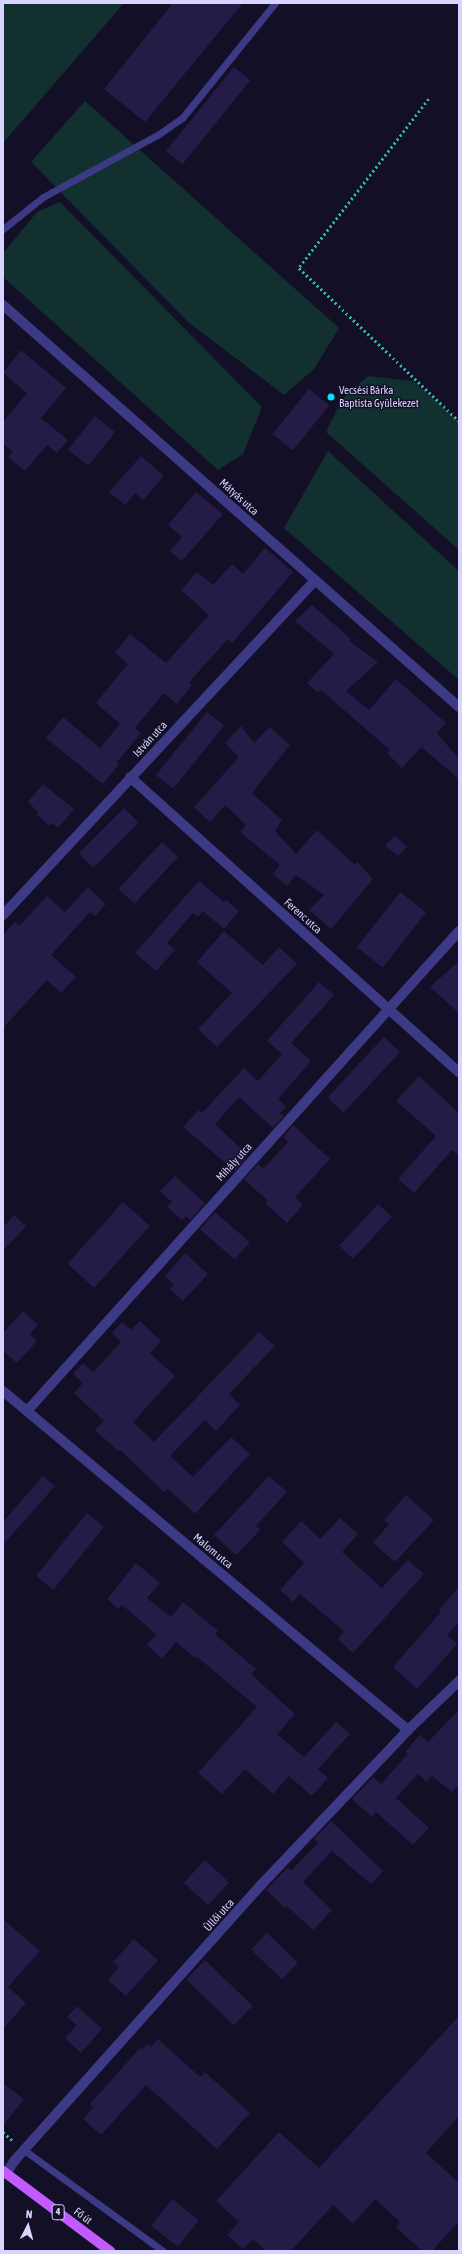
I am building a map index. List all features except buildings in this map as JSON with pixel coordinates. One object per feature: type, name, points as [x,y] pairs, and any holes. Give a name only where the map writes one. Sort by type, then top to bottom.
[{"type":"main road","name":"Fő út","points":[[4,2172],[110,2251]]},
{"type":"street","name":"Mátyás utca","points":[[3,305],[459,707]]},
{"type":"street","name":"István utca","points":[[3,915],[130,777],[315,581]]},
{"type":"street","name":"Ferenc utca","points":[[130,777],[459,1072]]},
{"type":"street","name":"Mihály utca","points":[[27,1411],[387,1009],[459,931]]},
{"type":"street","name":"Malom utca","points":[[3,1391],[408,1730]]},
{"type":"street","name":"Üllői utca","points":[[4,2172],[256,1891],[408,1730],[459,1681]]},
{"type":"lane","points":[[3,229],[43,196],[158,134],[183,117],[275,3]]},
{"type":"lane","points":[[24,2150],[163,2251]]},
{"type":"path","points":[[429,99],[299,268],[459,421]]},
{"type":"green space","points":[[3,3],[124,3],[3,143]]},
{"type":"green space","points":[[85,101],[339,328],[314,369],[284,395],[188,322],[31,162]]},
{"type":"green space","points":[[60,202],[262,407],[243,454],[218,470],[3,277],[3,253],[37,212]]},
{"type":"green space","points":[[368,376],[413,381],[459,421],[459,550],[326,432],[342,399]]},
{"type":"green space","points":[[328,451],[459,571],[459,680],[284,528]]},
{"type":"place","name":"Vecsési Bárka Baptista Gyülekezet","points":[[331,397]]}]
